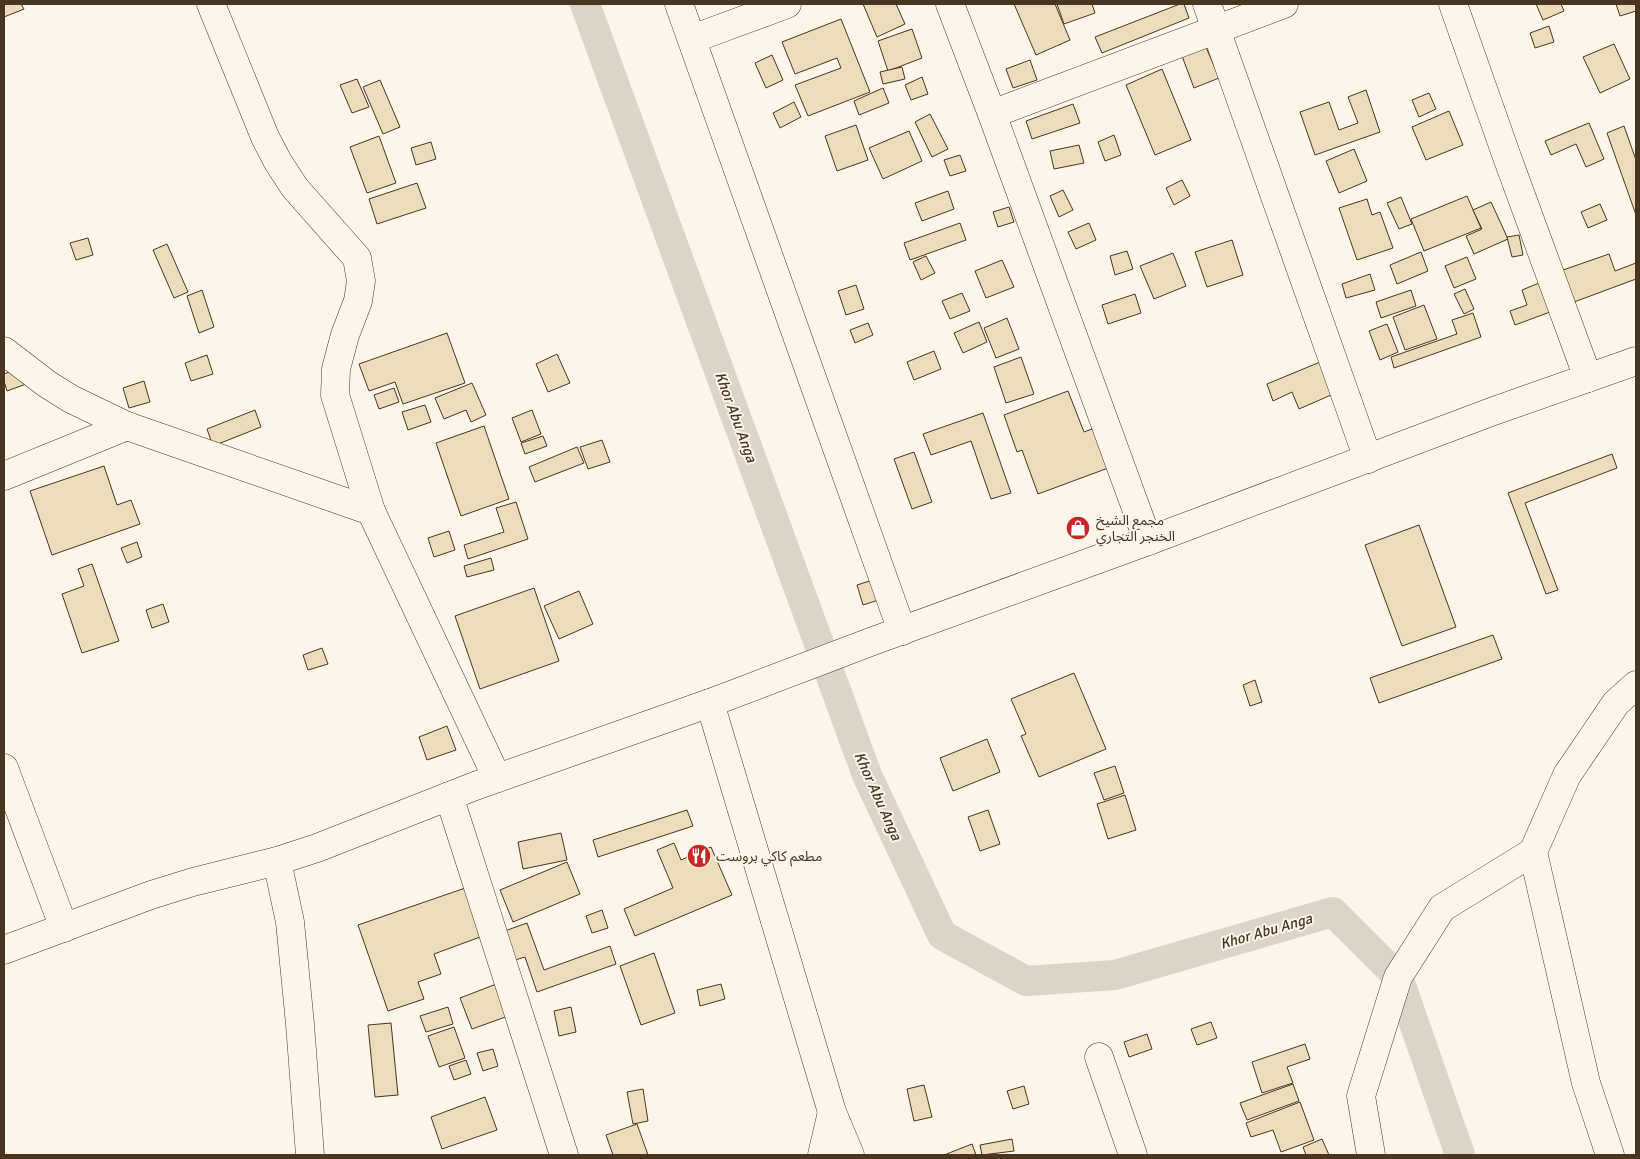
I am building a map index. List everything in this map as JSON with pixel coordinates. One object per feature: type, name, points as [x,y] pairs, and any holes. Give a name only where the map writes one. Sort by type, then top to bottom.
[{"type":"main road","points":[[211,4],[265,138],[278,162],[295,188],[357,258],[361,281],[360,291],[336,369],[336,396],[371,511],[497,778]]},
{"type":"main road","points":[[679,4],[902,630]]},
{"type":"main road","points":[[692,39],[787,4]]},
{"type":"main road","points":[[950,4],[1148,541]]},
{"type":"main road","points":[[1207,4],[1368,460]]},
{"type":"main road","points":[[992,114],[1284,4]]},
{"type":"main road","points":[[1453,4],[1588,378]]},
{"type":"main road","points":[[4,351],[71,399],[127,426],[371,511]]},
{"type":"main road","points":[[4,950],[151,895],[193,882],[249,869],[317,848],[497,778],[710,703],[902,630],[1368,460],[1491,412],[1636,361]]},
{"type":"main road","points":[[4,476],[127,426]]},
{"type":"main road","points":[[1371,1155],[1362,1096],[1398,977],[1442,908],[1533,852],[1567,775],[1616,703],[1636,686]]},
{"type":"main road","points":[[710,703],[832,1112],[850,1155]]},
{"type":"main road","points":[[4,768],[64,928]]},
{"type":"main road","points":[[450,796],[564,1155]]},
{"type":"main road","points":[[1533,852],[1586,1082],[1610,1155]]},
{"type":"main road","points":[[277,861],[290,922],[310,1155]]},
{"type":"main road","points":[[1099,1057],[1133,1155]]},
{"type":"main road","points":[[1362,1096],[1384,1155]]},
{"type":"main road","points":[[822,1155],[832,1112]]},
{"type":"building","points":[[4,4],[21,4],[24,9],[4,17]]},
{"type":"building","points":[[863,4],[896,4],[905,24],[877,37]]},
{"type":"building","points":[[1014,4],[1055,4],[1070,40],[1036,55]]},
{"type":"building","points":[[1057,4],[1092,4],[1095,13],[1064,24]]},
{"type":"building","points":[[1184,4],[1189,18],[1102,53],[1095,37]]},
{"type":"building","points":[[1536,4],[1561,4],[1564,11],[1543,20]]},
{"type":"building","points":[[1616,4],[1636,4],[1636,11],[1620,16]]},
{"type":"building","points":[[841,19],[870,92],[808,116],[795,85],[841,68],[837,58],[795,74],[782,42]]},
{"type":"building","points":[[1549,26],[1554,42],[1535,48],[1530,33]]},
{"type":"building","points":[[912,29],[922,58],[888,71],[878,41]]},
{"type":"building","points":[[1614,44],[1630,79],[1600,93],[1583,57]]},
{"type":"building","points":[[1206,47],[1219,78],[1194,88],[1182,56]]},
{"type":"building","points":[[772,55],[783,80],[766,88],[755,63]]},
{"type":"building","points":[[1030,60],[1037,80],[1013,88],[1006,69]]},
{"type":"building","points":[[902,67],[905,79],[883,84],[880,72]]},
{"type":"building","points":[[1162,69],[1191,140],[1155,155],[1126,85]]},
{"type":"building","points":[[922,77],[928,94],[911,100],[905,85]]},
{"type":"building","points":[[357,79],[369,107],[352,113],[340,85]]},
{"type":"building","points":[[380,80],[400,127],[383,134],[363,87]]},
{"type":"building","points":[[883,88],[889,103],[859,115],[854,101]]},
{"type":"building","points":[[1366,90],[1380,132],[1315,155],[1300,112],[1329,102],[1339,130],[1358,123],[1348,97]]},
{"type":"building","points":[[1429,93],[1436,109],[1419,117],[1412,100]]},
{"type":"building","points":[[794,102],[801,117],[780,128],[773,113]]},
{"type":"building","points":[[1073,104],[1080,123],[1032,139],[1026,121]]},
{"type":"building","points":[[1449,111],[1463,145],[1426,160],[1412,127]]},
{"type":"building","points":[[930,114],[948,149],[932,157],[915,122]]},
{"type":"building","points":[[1589,123],[1604,159],[1586,167],[1576,144],[1551,155],[1545,141]]},
{"type":"building","points":[[856,125],[868,160],[837,171],[825,136]]},
{"type":"building","points":[[1624,126],[1636,160],[1636,215],[1607,133]]},
{"type":"building","points":[[909,131],[922,161],[883,179],[869,148]]},
{"type":"building","points":[[1114,135],[1121,155],[1105,161],[1098,142]]},
{"type":"building","points":[[379,136],[396,183],[367,193],[350,147]]},
{"type":"building","points":[[431,142],[436,159],[416,165],[411,148]]},
{"type":"building","points":[[1079,145],[1084,163],[1054,169],[1050,151]]},
{"type":"building","points":[[1354,149],[1367,181],[1339,193],[1326,161]]},
{"type":"building","points":[[960,155],[966,171],[950,176],[944,160]]},
{"type":"building","points":[[1182,180],[1190,196],[1174,205],[1166,188]]},
{"type":"building","points":[[417,183],[426,208],[377,224],[369,199]]},
{"type":"building","points":[[1063,190],[1073,210],[1059,217],[1050,196]]},
{"type":"building","points":[[948,191],[954,209],[922,221],[915,203]]},
{"type":"building","points":[[1467,196],[1481,228],[1424,251],[1411,219]]},
{"type":"building","points":[[1401,197],[1412,224],[1399,229],[1387,203]]},
{"type":"building","points":[[1367,199],[1372,215],[1380,212],[1393,248],[1357,260],[1339,208]]},
{"type":"building","points":[[1491,202],[1508,239],[1474,254],[1466,236],[1482,229],[1473,210]]},
{"type":"building","points":[[1600,204],[1607,220],[1588,228],[1581,212]]},
{"type":"building","points":[[1009,207],[1014,222],[998,227],[993,212]]},
{"type":"building","points":[[960,223],[966,240],[910,260],[904,243]]},
{"type":"building","points":[[1089,223],[1096,240],[1076,249],[1068,232]]},
{"type":"building","points":[[1519,235],[1523,255],[1512,257],[1507,237]]},
{"type":"building","points":[[88,238],[93,255],[76,260],[70,243]]},
{"type":"building","points":[[1232,240],[1243,275],[1207,287],[1195,252]]},
{"type":"building","points":[[167,244],[188,292],[174,298],[153,250]]},
{"type":"building","points":[[1127,251],[1133,269],[1115,275],[1110,256]]},
{"type":"building","points":[[1421,252],[1428,271],[1397,284],[1390,265]]},
{"type":"building","points":[[1173,253],[1186,286],[1154,299],[1140,266]]},
{"type":"building","points":[[1609,254],[1615,271],[1636,263],[1636,279],[1574,302],[1563,270]]},
{"type":"building","points":[[926,256],[935,273],[921,280],[913,262]]},
{"type":"building","points":[[1467,257],[1476,279],[1454,288],[1445,266]]},
{"type":"building","points":[[1002,260],[1014,287],[986,298],[975,271]]},
{"type":"building","points":[[1370,274],[1375,290],[1346,298],[1342,284]]},
{"type":"building","points":[[1539,283],[1550,312],[1515,325],[1510,311],[1527,305],[1522,290]]},
{"type":"building","points":[[856,285],[864,309],[846,315],[838,291]]},
{"type":"building","points":[[1465,289],[1474,309],[1464,314],[1454,294]]},
{"type":"building","points":[[202,290],[214,327],[199,333],[187,296]]},
{"type":"building","points":[[1411,290],[1416,306],[1381,318],[1376,302]]},
{"type":"building","points":[[962,293],[970,311],[950,319],[942,301]]},
{"type":"building","points":[[1135,294],[1141,313],[1108,324],[1102,305]]},
{"type":"building","points":[[1424,305],[1437,339],[1405,350],[1393,317]]},
{"type":"building","points":[[1473,313],[1481,337],[1394,368],[1391,357],[1457,334],[1452,320]]},
{"type":"building","points":[[1007,318],[1019,349],[996,358],[984,328]]},
{"type":"building","points":[[979,322],[987,342],[963,353],[954,333]]},
{"type":"building","points":[[868,323],[873,335],[855,343],[850,330]]},
{"type":"building","points":[[1387,324],[1398,352],[1380,360],[1369,331]]},
{"type":"building","points":[[447,333],[465,383],[403,404],[395,382],[369,391],[359,364]]},
{"type":"building","points":[[934,351],[941,369],[914,380],[907,362]]},
{"type":"building","points":[[557,354],[570,383],[548,392],[536,364]]},
{"type":"building","points":[[207,355],[213,374],[191,381],[185,363]]},
{"type":"building","points":[[1021,357],[1034,394],[1006,403],[994,367]]},
{"type":"building","points":[[1325,360],[1338,392],[1299,409],[1292,392],[1273,401],[1267,384]]},
{"type":"building","points":[[23,367],[29,383],[7,391],[4,374]]},
{"type":"building","points":[[144,381],[150,402],[129,408],[123,388]]},
{"type":"building","points":[[472,383],[486,415],[471,422],[466,410],[444,419],[435,398]]},
{"type":"building","points":[[394,388],[399,402],[379,409],[374,395]]},
{"type":"building","points":[[1068,391],[1084,432],[1105,424],[1119,464],[1038,494],[1022,450],[1017,452],[1004,415]]},
{"type":"building","points":[[425,405],[431,422],[408,430],[402,412]]},
{"type":"building","points":[[255,410],[261,427],[213,446],[207,429]]},
{"type":"building","points":[[532,410],[541,434],[521,442],[512,418]]},
{"type":"building","points":[[983,413],[1011,493],[991,499],[971,441],[931,455],[923,434]]},
{"type":"building","points":[[484,426],[509,499],[461,516],[436,443]]},
{"type":"building","points":[[543,436],[547,446],[525,454],[521,443]]},
{"type":"building","points":[[602,440],[610,462],[588,469],[580,447]]},
{"type":"building","points":[[577,447],[584,463],[535,482],[529,467]]},
{"type":"building","points":[[914,452],[932,502],[912,509],[894,459]]},
{"type":"building","points":[[1612,454],[1617,468],[1525,503],[1558,590],[1546,594],[1508,493]]},
{"type":"building","points":[[104,466],[117,505],[131,500],[140,524],[52,555],[30,491]]},
{"type":"building","points":[[516,502],[528,539],[468,559],[464,545],[504,532],[496,508]]},
{"type":"building","points":[[1419,525],[1456,627],[1402,646],[1365,545]]},
{"type":"building","points":[[449,531],[455,550],[434,557],[428,538]]},
{"type":"building","points":[[137,542],[142,557],[127,563],[121,548]]},
{"type":"building","points":[[491,558],[494,570],[467,577],[464,566]]},
{"type":"building","points":[[92,564],[119,641],[82,653],[62,594],[84,586],[78,569]]},
{"type":"building","points":[[882,577],[888,597],[863,605],[857,585]]},
{"type":"building","points":[[534,588],[559,661],[480,689],[455,616]]},
{"type":"building","points":[[579,591],[593,624],[559,639],[544,606]]},
{"type":"building","points":[[163,604],[169,622],[152,628],[146,610]]},
{"type":"building","points":[[1493,635],[1502,659],[1379,703],[1370,678]]},
{"type":"building","points":[[322,648],[328,664],[308,670],[303,655]]},
{"type":"building","points":[[1074,673],[1106,749],[1039,777],[1021,736],[1026,734],[1011,699]]},
{"type":"building","points":[[1255,680],[1262,702],[1250,706],[1243,685]]},
{"type":"building","points":[[447,726],[456,750],[427,760],[419,737]]},
{"type":"building","points":[[987,739],[1000,772],[953,791],[940,758]]},
{"type":"building","points":[[1115,766],[1124,793],[1104,800],[1094,773]]},
{"type":"building","points":[[1125,795],[1136,830],[1108,839],[1097,804]]},
{"type":"building","points":[[687,810],[693,826],[598,857],[593,840]]},
{"type":"building","points":[[988,810],[1000,844],[980,851],[968,817]]},
{"type":"building","points":[[561,833],[567,860],[523,869],[518,842]]},
{"type":"building","points":[[674,843],[681,860],[711,847],[732,895],[635,936],[624,909],[673,888],[657,850]]},
{"type":"building","points":[[567,862],[580,894],[513,922],[500,890]]},
{"type":"building","points":[[474,885],[491,933],[434,954],[441,974],[418,982],[424,999],[388,1011],[358,925]]},
{"type":"building","points":[[602,910],[608,928],[592,933],[586,916]]},
{"type":"building","points":[[527,923],[544,970],[610,946],[616,964],[537,992],[525,957],[512,961],[502,932]]},
{"type":"building","points":[[654,953],[675,1013],[641,1025],[620,966]]},
{"type":"building","points":[[499,983],[511,1015],[472,1029],[460,998]]},
{"type":"building","points":[[721,984],[725,999],[700,1006],[697,990]]},
{"type":"building","points":[[448,1007],[453,1024],[426,1032],[420,1016]]},
{"type":"building","points":[[571,1007],[576,1032],[559,1036],[554,1011]]},
{"type":"building","points":[[1211,1022],[1217,1038],[1197,1045],[1191,1029]]},
{"type":"building","points":[[391,1023],[398,1095],[375,1097],[368,1025]]},
{"type":"building","points":[[454,1027],[465,1058],[439,1067],[428,1036]]},
{"type":"building","points":[[1147,1034],[1152,1049],[1129,1057],[1124,1042]]},
{"type":"building","points":[[1305,1044],[1310,1059],[1287,1067],[1293,1083],[1262,1093],[1252,1062]]},
{"type":"building","points":[[493,1049],[498,1066],[483,1071],[477,1053]]},
{"type":"building","points":[[466,1060],[471,1074],[454,1080],[449,1066]]},
{"type":"building","points":[[1293,1084],[1299,1101],[1247,1120],[1240,1103]]},
{"type":"building","points":[[924,1085],[932,1117],[914,1121],[907,1089]]},
{"type":"building","points":[[1024,1086],[1029,1104],[1013,1109],[1007,1091]]},
{"type":"building","points":[[643,1089],[648,1121],[633,1124],[627,1092]]},
{"type":"building","points":[[485,1097],[497,1130],[442,1149],[431,1117]]},
{"type":"building","points":[[1300,1102],[1314,1140],[1281,1152],[1273,1130],[1251,1137],[1246,1123]]},
{"type":"building","points":[[637,1124],[648,1155],[613,1155],[606,1135]]},
{"type":"building","points":[[1012,1139],[1014,1151],[982,1155],[980,1145]]},
{"type":"building","points":[[1322,1139],[1329,1155],[1306,1155],[1303,1147]]},
{"type":"building","points":[[972,1144],[976,1155],[944,1155]]},
{"type":"waterway","name":"Khor Abu Anga","points":[[585,4],[867,775],[942,935],[1026,981],[1115,975],[1333,912],[1398,977],[1460,1155]]},
{"type":"place","name":"مجمع الشيخ الخنجر التجاري","points":[[1078,528]]},
{"type":"place","name":"مطعم كاكي بروست","points":[[699,856]]}]
